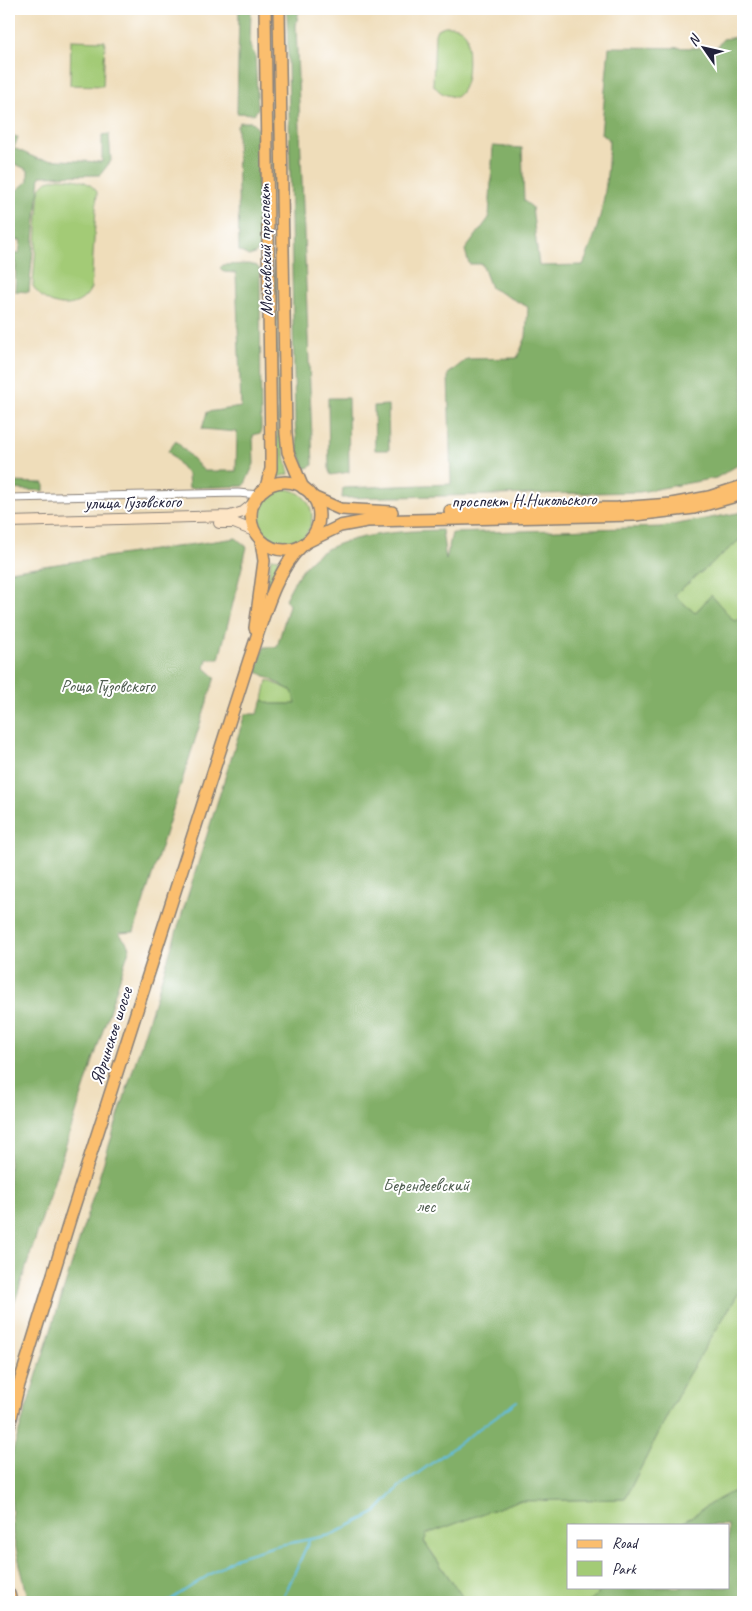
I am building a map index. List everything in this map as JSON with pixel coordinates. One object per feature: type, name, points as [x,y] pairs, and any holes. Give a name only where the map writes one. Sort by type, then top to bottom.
[{"type":"main road","name":"Московский проспект","points":[[260,495],[271,469],[265,9]]},
{"type":"main road","name":"Московский проспект","points":[[279,9],[286,433],[290,458],[303,488]]},
{"type":"main road","points":[[287,482],[303,488],[315,498],[319,510],[318,522],[305,544],[284,551],[272,548],[257,536],[251,515],[260,495],[287,482]]},
{"type":"main road","name":"проспект Н.Никольского","points":[[315,498],[334,508],[363,512],[618,508],[671,504],[709,497],[743,486]]},
{"type":"main road","name":"проспект Н.Никольского","points":[[305,544],[334,528],[367,521],[635,515],[694,508],[743,494]]},
{"type":"main road","name":"улица Гузовского","points":[[9,522],[230,516],[243,512],[260,495]]},
{"type":"main road","name":"улица Гузовского","points":[[9,528],[230,522],[257,536]]},
{"type":"main road","name":"Ядринское шоссе","points":[[250,657],[264,562],[257,536]]},
{"type":"main road","name":"Ядринское шоссе","points":[[9,1427],[18,1388],[68,1225],[250,657],[279,581],[292,556],[305,544]]},
{"type":"main road","points":[[9,1594],[11,1602]]},
{"type":"street","points":[[9,498],[238,493],[260,495]]},
{"type":"green space","points":[[239,9],[251,9],[250,46],[255,55],[258,109],[254,114],[237,113]]},
{"type":"green space","points":[[270,9],[272,9],[279,429],[289,474],[278,477]]},
{"type":"green space","points":[[287,9],[299,9],[296,26],[313,465],[305,469],[298,450],[295,422]]},
{"type":"green space","points":[[445,26],[461,29],[467,37],[467,78],[461,92],[456,97],[443,94],[433,84],[435,34],[437,29]]},
{"type":"green space","points":[[743,36],[743,462],[716,478],[640,492],[342,498],[343,488],[451,484],[448,374],[467,359],[517,358],[526,337],[528,307],[491,288],[482,264],[469,264],[465,250],[489,218],[493,146],[522,148],[524,201],[532,207],[539,266],[583,265],[595,234],[603,204],[607,173],[609,139],[601,134],[609,47],[716,48],[723,39]]},
{"type":"green space","points":[[71,40],[105,41],[103,86],[70,85]]},
{"type":"green space","points":[[240,122],[252,122],[257,128],[259,249],[255,254],[249,256],[239,251],[237,126]]},
{"type":"green space","points":[[109,134],[111,161],[100,175],[40,176],[29,292],[15,291],[16,263],[9,262],[9,253],[19,254],[21,240],[9,241],[9,197],[28,181],[28,170],[9,161],[9,136],[18,137],[14,148],[38,159],[102,162],[102,135]]},
{"type":"green space","points":[[59,178],[85,182],[97,192],[91,288],[79,302],[71,305],[53,303],[45,299],[33,286],[40,188],[47,181]]},
{"type":"green space","points":[[249,264],[257,266],[260,270],[261,433],[253,435],[254,464],[244,486],[189,488],[188,475],[168,451],[176,441],[204,471],[236,471],[237,432],[202,429],[207,412],[241,407],[236,273],[224,272],[220,268],[223,265]]},
{"type":"green space","points":[[328,398],[348,398],[349,472],[331,475],[329,471]]},
{"type":"green space","points":[[388,405],[389,450],[375,450],[374,406]]},
{"type":"green space","points":[[9,482],[44,483],[44,491],[9,489]]},
{"type":"green space","points":[[284,489],[295,491],[304,497],[310,506],[312,517],[310,528],[304,537],[295,543],[284,545],[273,543],[264,537],[258,528],[256,517],[258,506],[264,497],[273,491]]},
{"type":"green space","name":"Берендеевский лес","points":[[743,512],[743,537],[674,595],[695,613],[711,595],[734,621],[743,618],[743,1286],[687,1377],[625,1499],[517,1501],[427,1534],[424,1542],[466,1602],[29,1602],[13,1536],[10,1460],[245,714],[257,714],[263,700],[271,704],[296,704],[292,691],[256,671],[264,647],[277,647],[289,605],[285,599],[299,574],[310,561],[337,544],[373,535],[442,530],[446,560],[452,533],[661,527]]},
{"type":"green space","points":[[743,537],[743,618],[734,621],[711,595],[695,613],[674,595]]},
{"type":"green space","name":"Роща Гузовского","points":[[236,538],[247,547],[219,659],[207,659],[205,668],[215,677],[134,932],[119,933],[130,947],[9,1320],[9,571]]},
{"type":"green space","points":[[271,558],[279,559],[271,582],[268,582]]},
{"type":"green space","points":[[267,680],[293,691],[296,704],[271,704],[263,700]]},
{"type":"green space","points":[[743,1286],[743,1486],[710,1504],[680,1524],[567,1524],[567,1588],[604,1588],[589,1602],[466,1602],[424,1541],[427,1534],[517,1501],[625,1499],[687,1377]]},
{"type":"green space","points":[[743,1486],[743,1602],[589,1602],[604,1588],[730,1588],[730,1524],[680,1524],[710,1504]]},
{"type":"waterway","points":[[167,1602],[235,1558],[275,1546],[331,1535],[375,1513],[399,1487],[517,1401]]},
{"type":"waterway","points":[[278,1602],[284,1596],[309,1541]]}]
